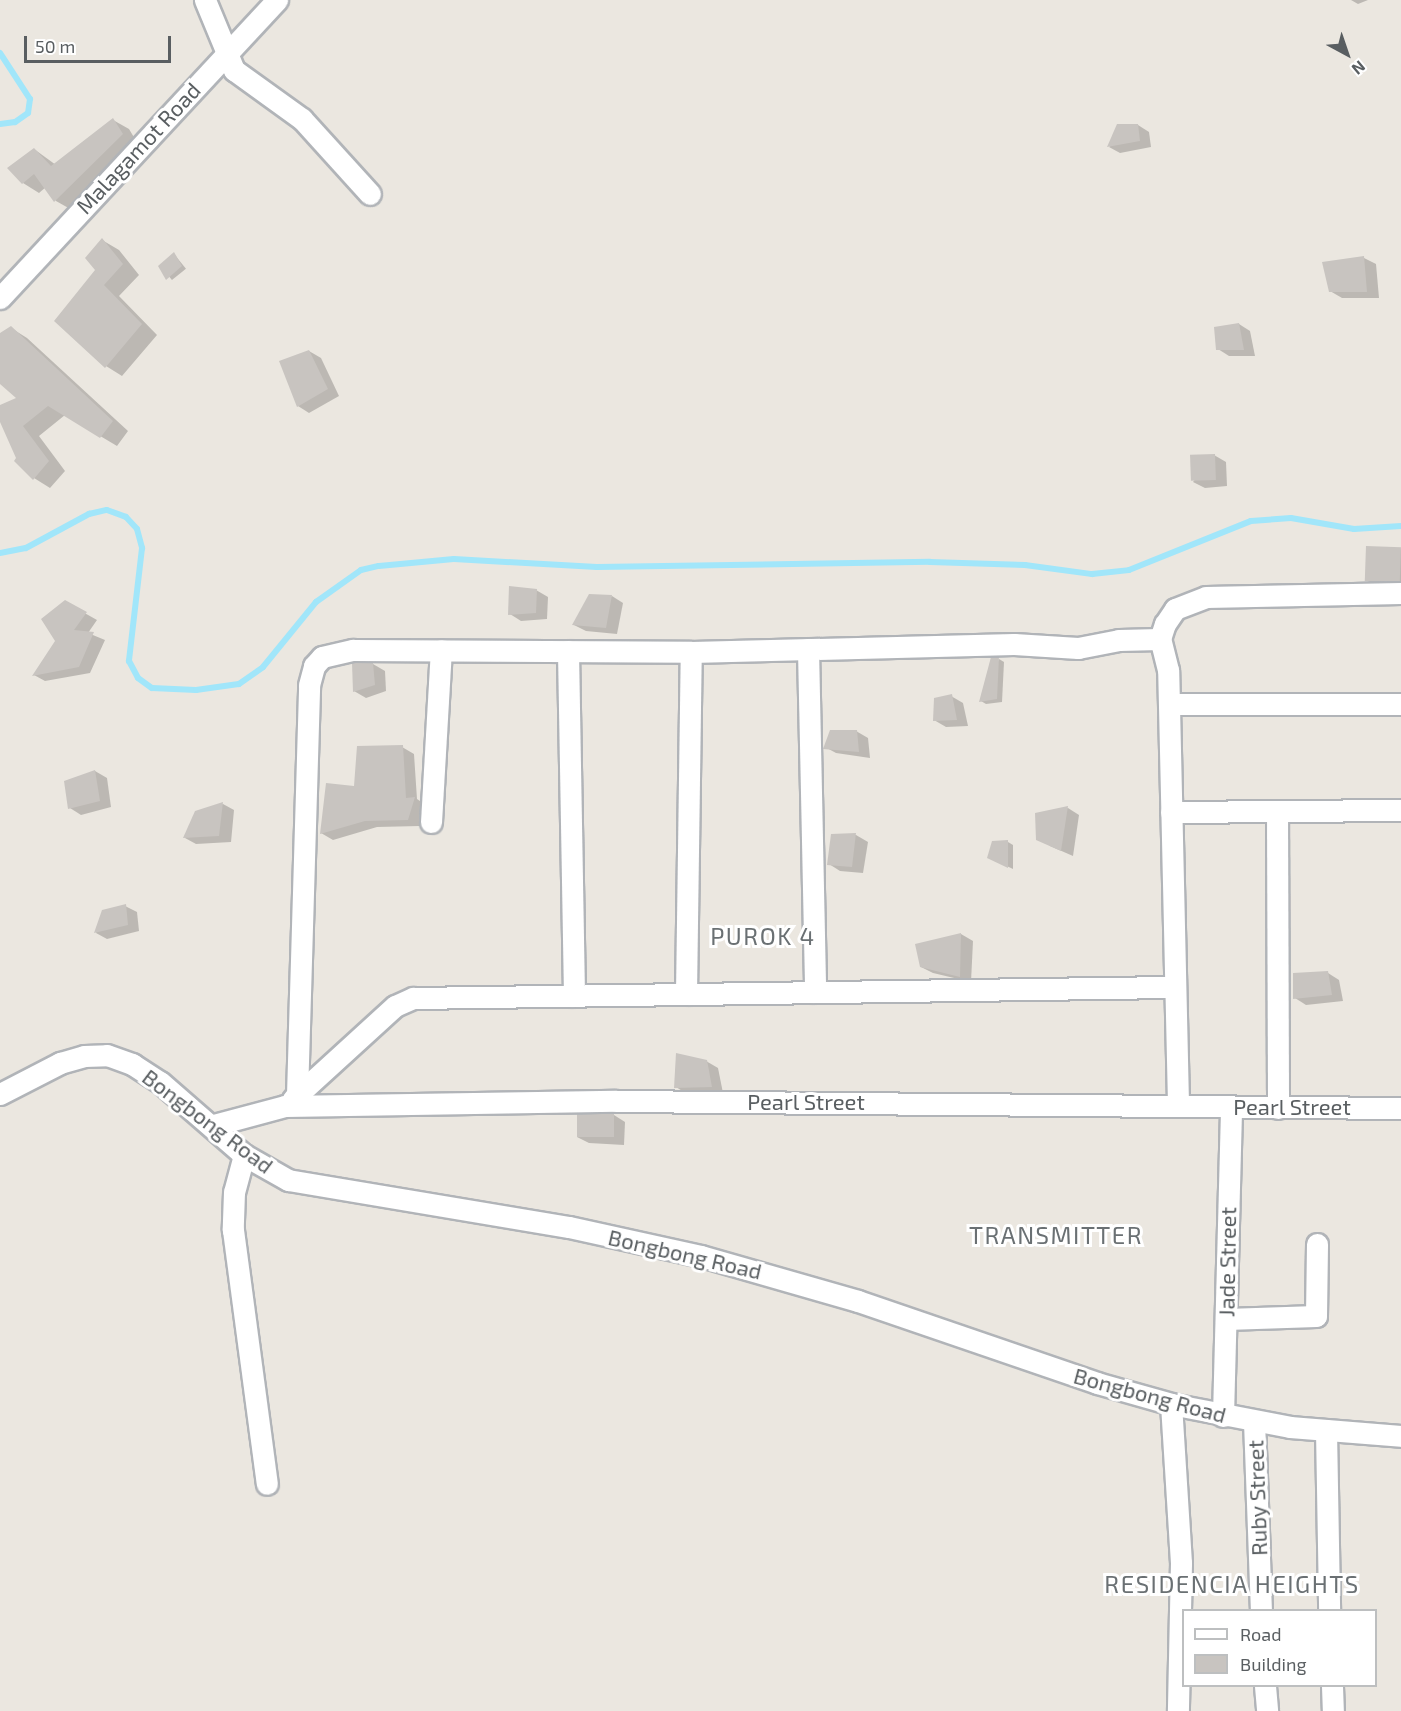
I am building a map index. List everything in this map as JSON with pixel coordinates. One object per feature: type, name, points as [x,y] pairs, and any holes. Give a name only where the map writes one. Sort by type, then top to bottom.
[{"type":"street","points":[[205,0],[224,54],[245,80],[302,119],[370,194]]},
{"type":"street","name":"Malagamot Road","points":[[0,298],[224,54],[277,0]]},
{"type":"street","points":[[1178,1103],[1168,670],[1160,639],[1175,609],[1206,597],[1401,593]]},
{"type":"street","points":[[291,1100],[311,676],[322,657],[341,651],[691,652],[1014,645],[1078,648],[1119,640],[1160,639]]},
{"type":"street","points":[[808,649],[815,993]]},
{"type":"street","points":[[431,822],[441,650]]},
{"type":"street","points":[[568,651],[574,996]]},
{"type":"street","points":[[686,994],[691,652]]},
{"type":"street","points":[[1169,704],[1401,704]]},
{"type":"street","points":[[1171,812],[1401,810]]},
{"type":"street","points":[[1276,811],[1278,1108]]},
{"type":"street","points":[[291,1100],[395,1006],[413,998],[1175,987]]},
{"type":"street","name":"Bongbong Road","points":[[0,1094],[60,1064],[84,1056],[106,1055],[132,1064],[160,1082],[214,1125],[244,1155],[288,1180],[569,1227],[782,1277],[1171,1404],[1223,1416],[1326,1430],[1401,1436]]},
{"type":"street","name":"Pearl Street","points":[[214,1125],[291,1100],[1178,1103],[1231,1108],[1401,1107]]},
{"type":"street","name":"Jade Street","points":[[1223,1416],[1231,1108]]},
{"type":"street","points":[[244,1155],[234,1191],[233,1230],[267,1484]]},
{"type":"street","points":[[1226,1319],[1316,1316],[1317,1244]]},
{"type":"street","points":[[1171,1404],[1181,1563],[1178,1711]]},
{"type":"street","name":"Ruby Street","points":[[1254,1421],[1261,1609]]},
{"type":"street","points":[[1326,1430],[1329,1609]]},
{"type":"street","points":[[1265,1687],[1267,1711]]},
{"type":"street","points":[[1332,1687],[1333,1711]]},
{"type":"building","points":[[113,118],[123,134],[54,202],[34,174],[22,184],[7,168],[34,148],[51,166]]},
{"type":"building","points":[[1117,124],[1138,124],[1140,141],[1107,147]]},
{"type":"building","points":[[102,238],[123,264],[104,285],[142,324],[105,368],[54,321],[95,270],[85,258]]},
{"type":"building","points":[[174,252],[182,266],[166,280],[158,266]]},
{"type":"building","points":[[1364,256],[1367,292],[1329,292],[1322,262]]},
{"type":"building","points":[[1239,323],[1244,350],[1216,350],[1214,327]]},
{"type":"building","points":[[11,326],[113,421],[100,438],[48,406],[23,426],[49,461],[33,480],[14,461],[16,458],[0,422],[0,405],[16,398],[0,384],[0,333]]},
{"type":"building","points":[[309,350],[328,389],[297,407],[279,361]]},
{"type":"building","points":[[1215,454],[1216,480],[1191,481],[1190,455]]},
{"type":"building","points":[[1366,546],[1401,547],[1400,582],[1365,581]]},
{"type":"building","points":[[509,586],[537,589],[536,613],[508,615]]},
{"type":"building","points":[[589,594],[612,595],[606,628],[572,625]]},
{"type":"building","points":[[65,600],[87,612],[74,630],[94,632],[79,667],[32,676],[55,641],[41,619]]},
{"type":"building","points":[[991,657],[999,657],[997,699],[979,702]]},
{"type":"building","points":[[352,663],[373,663],[375,685],[353,692]]},
{"type":"building","points":[[952,694],[957,720],[933,721],[934,698]]},
{"type":"building","points":[[830,730],[857,730],[859,752],[823,749]]},
{"type":"building","points":[[403,745],[406,798],[415,797],[408,820],[365,821],[320,834],[326,783],[354,786],[357,746]]},
{"type":"building","points":[[95,770],[100,801],[68,809],[64,781]]},
{"type":"building","points":[[223,802],[219,836],[183,838],[195,811]]},
{"type":"building","points":[[1068,806],[1061,851],[1036,840],[1035,813]]},
{"type":"building","points":[[856,833],[852,867],[827,865],[831,834]]},
{"type":"building","points":[[1008,840],[1008,868],[987,858],[992,841]]},
{"type":"building","points":[[126,904],[128,925],[94,933],[102,910]]},
{"type":"building","points":[[961,933],[960,977],[920,967],[915,944]]},
{"type":"building","points":[[1328,971],[1332,995],[1293,999],[1293,973]]},
{"type":"building","points":[[676,1053],[707,1060],[712,1087],[674,1088]]},
{"type":"building","points":[[577,1114],[614,1114],[614,1137],[577,1137]]},
{"type":"waterway","points":[[0,53],[30,99],[28,113],[15,122],[0,124]]},
{"type":"waterway","points":[[0,553],[26,548],[89,514],[107,510],[126,517],[137,529],[142,548],[129,661],[138,678],[152,688],[196,690],[239,684],[263,667],[316,602],[361,570],[379,566],[454,559],[597,567],[930,562],[1025,565],[1092,574],[1129,570],[1251,521],[1291,518],[1354,529],[1401,526]]},
{"type":"district","name":"PUROK 4","points":[[763,936]]},
{"type":"district","name":"TRANSMITTER","points":[[1056,1235]]},
{"type":"district","name":"RESIDENCIA HEIGHTS","points":[[1232,1584]]}]
